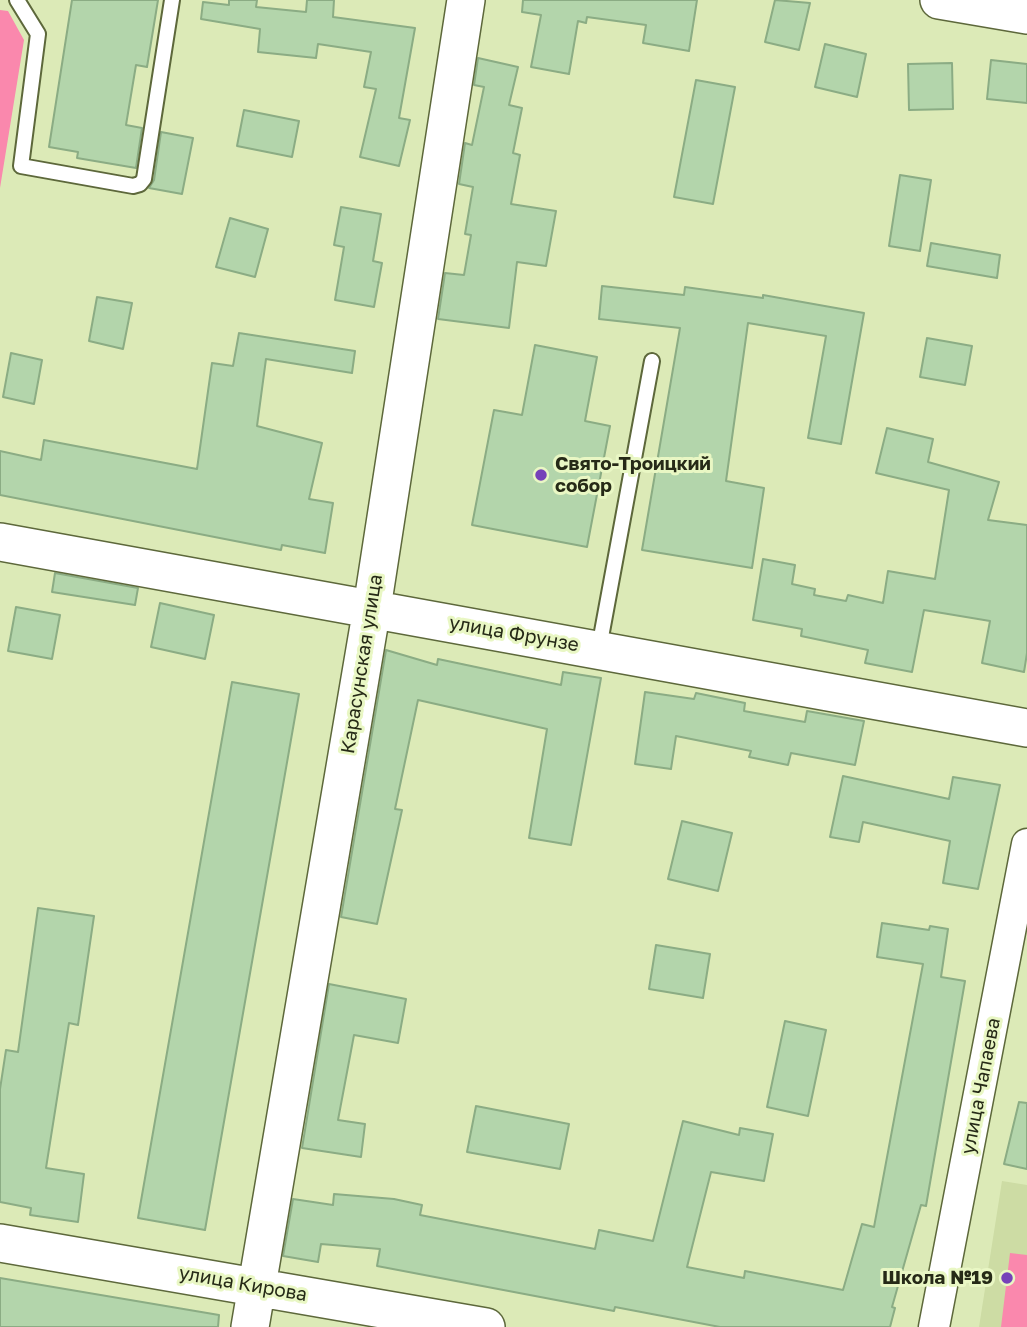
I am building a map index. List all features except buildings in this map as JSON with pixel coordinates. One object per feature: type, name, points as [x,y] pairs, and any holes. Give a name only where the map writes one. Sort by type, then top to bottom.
[{"type":"street","name":"Карасунская улица","points":[[250,1327],[372,608],[466,0]]},
{"type":"street","points":[[939,0],[1027,15]]},
{"type":"street","name":"улица Фрунзе","points":[[0,542],[1027,728]]},
{"type":"street","name":"улица Чапаева","points":[[934,1327],[1027,844]]},
{"type":"street","name":"улица Кирова","points":[[0,1242],[486,1327]]},
{"type":"lane","points":[[17,0],[38,34],[21,166],[133,186],[141,184],[144,179],[172,0]]},
{"type":"lane","points":[[599,650],[652,361]]},
{"type":"shaded area","points":[[0,10],[8,11],[24,40],[0,188]]},
{"type":"shaded area","name":"Школа №19","points":[[1002,1181],[1027,1185],[1027,1327],[979,1327]]},
{"type":"shaded area","points":[[1010,1253],[1027,1255],[1027,1327],[1001,1327]]},
{"type":"place","name":"Свято-Троицкий собор","points":[[541,475]]},
{"type":"place","name":"Школа №19","points":[[1007,1278]]}]
